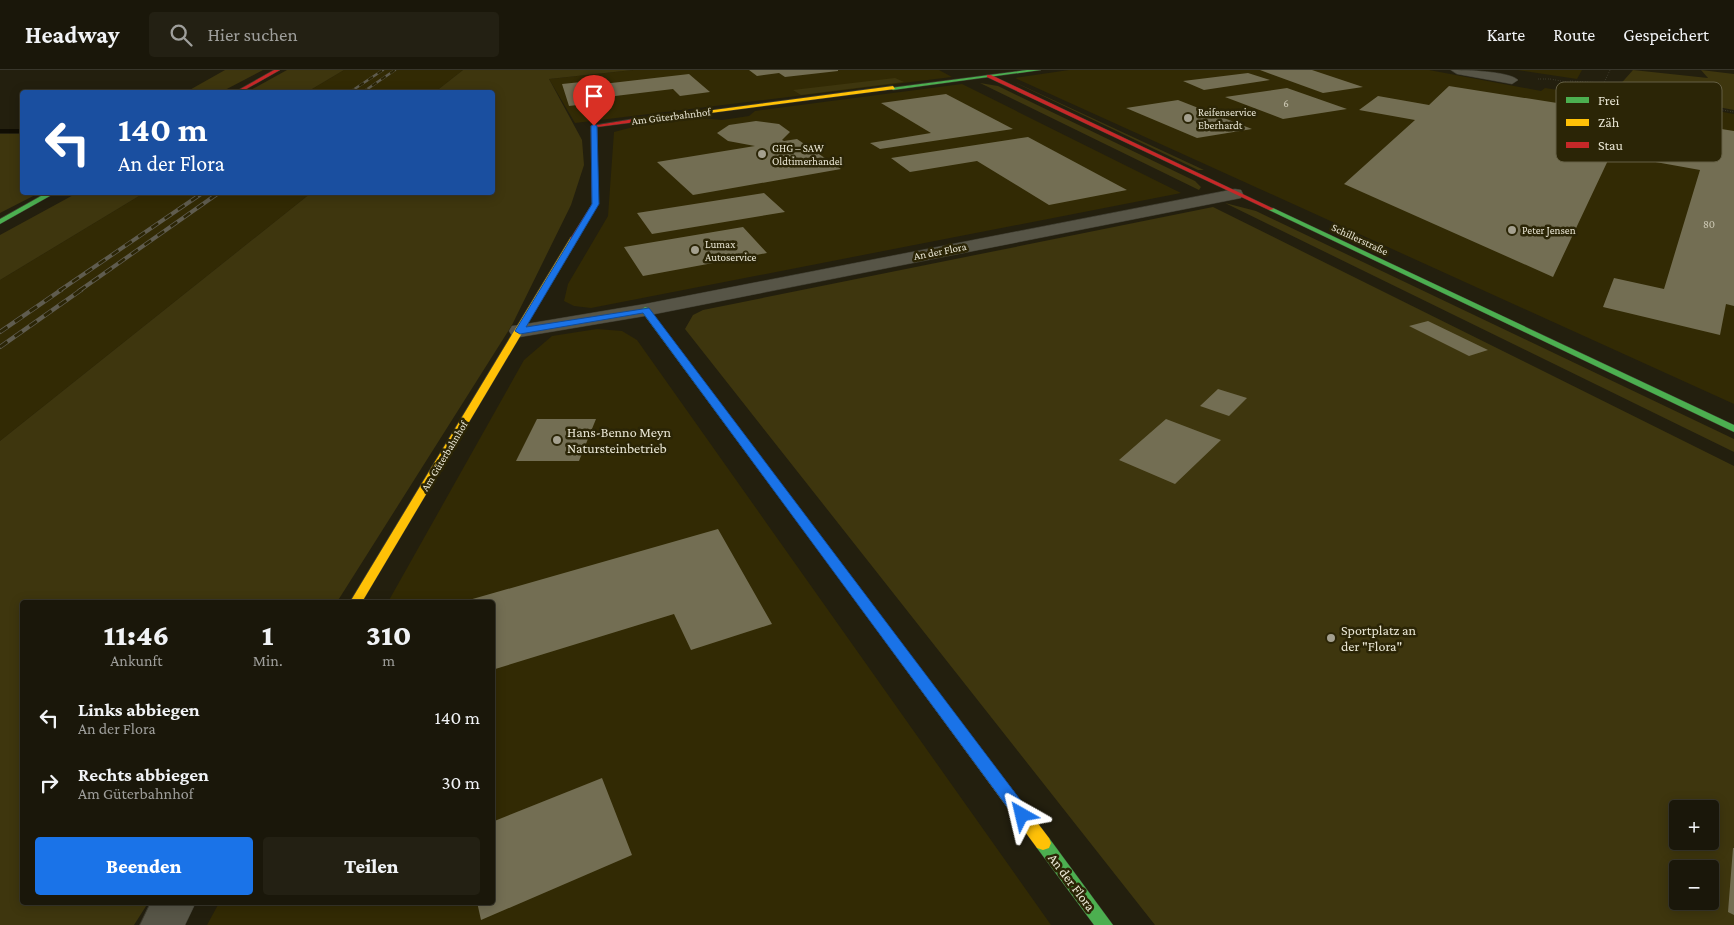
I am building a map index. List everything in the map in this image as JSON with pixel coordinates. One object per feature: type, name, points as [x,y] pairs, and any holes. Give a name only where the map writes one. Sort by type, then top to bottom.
[{"type":"street","points":[[242,90],[278,70]]},
{"type":"street","name":"Schillerstraße","points":[[976,70],[1734,429]]},
{"type":"street","points":[[990,77],[1039,70]]},
{"type":"street","points":[[1457,70],[1512,80]]},
{"type":"street","name":"Am Güterbahnhof","points":[[357,600],[595,204],[594,126],[990,77]]},
{"type":"street","name":"An der Flora","points":[[520,331],[646,310],[1235,194]]},
{"type":"street","points":[[0,222],[49,195]]},
{"type":"street","name":"An der Flora","points":[[646,310],[1104,925]]},
{"type":"street","points":[[161,925],[173,905]]},
{"type":"path","points":[[1604,82],[1610,70]]},
{"type":"path","points":[[1512,80],[1550,79],[1590,82]]},
{"type":"path","points":[[1550,79],[1567,82]]},
{"type":"shaded area","points":[[225,70],[263,70],[225,90],[190,90]]},
{"type":"shaded area","points":[[287,70],[344,70],[310,90],[251,90]]},
{"type":"shaded area","points":[[344,70],[463,70],[438,90],[310,90]]},
{"type":"shaded area","points":[[463,70],[633,70],[549,79],[582,140],[584,165],[571,205],[512,325],[338,600],[20,600],[20,905],[147,905],[134,925],[0,925],[0,441],[308,195],[495,195],[495,90],[438,90]]},
{"type":"shaded area","points":[[633,70],[939,70],[952,77],[575,123],[549,79]]},
{"type":"shaded area","points":[[1069,70],[1429,70],[1541,91],[1545,88],[1556,90],[1556,162],[1722,162],[1722,112],[1734,114],[1734,404],[1015,78]]},
{"type":"shaded area","points":[[1517,70],[1582,70],[1577,79]]},
{"type":"shaded area","points":[[1633,70],[1708,78],[1701,70],[1734,74],[1734,110],[1722,108],[1722,82],[1622,82]]},
{"type":"shaded area","points":[[895,78],[904,82],[801,95],[793,90]]},
{"type":"shaded area","points":[[1012,81],[1204,170],[1198,170]]},
{"type":"shaded area","points":[[980,83],[998,86],[1195,181],[1201,187],[1199,190]]},
{"type":"shaded area","points":[[962,84],[1181,193],[591,308],[574,306],[564,301],[568,284],[608,216],[614,132],[637,126],[702,118],[722,120],[749,116],[755,111]]},
{"type":"shaded area","points":[[0,134],[20,134],[20,195],[35,195],[0,213]]},
{"type":"shaded area","points":[[73,195],[141,195],[0,280],[0,235]]},
{"type":"shaded area","points":[[141,195],[308,195],[0,441],[0,280]]},
{"type":"shaded area","points":[[1225,203],[1256,211],[1734,439],[1734,452]]},
{"type":"shaded area","name":"Sportplatz an der \"Flora\"","points":[[1213,207],[1734,466],[1734,925],[1155,925],[685,329],[693,315],[703,310]]},
{"type":"shaded area","points":[[597,329],[622,331],[637,340],[1051,925],[207,925],[218,905],[495,905],[495,600],[389,600],[524,360],[552,336]]},
{"type":"building","points":[[749,70],[838,71],[785,77],[779,73],[757,76]]},
{"type":"building","points":[[1260,70],[1312,70],[1363,87],[1323,93]]},
{"type":"building","points":[[1248,73],[1270,80],[1204,90],[1183,81]]},
{"type":"building","points":[[689,74],[710,92],[680,96],[673,89],[607,97],[611,101],[569,106],[562,84],[591,81],[594,85]]},
{"type":"building","points":[[1449,86],[1556,103],[1556,162],[1607,162],[1553,277],[1344,184],[1415,120],[1359,110],[1378,96],[1429,105]]},
{"type":"building","points":[[1287,88],[1347,109],[1283,119],[1225,97]]},
{"type":"building","points":[[946,94],[1013,129],[880,149],[870,143],[931,133],[881,103]]},
{"type":"building","name":"Reifenservice Eberhardt","points":[[1178,100],[1252,129],[1197,138],[1126,108]]},
{"type":"building","name":"GHG – SAW Oldtimerhandel","points":[[756,121],[779,124],[790,132],[782,140],[797,139],[841,169],[693,195],[657,162],[755,146],[728,141],[717,133],[729,125]]},
{"type":"building","points":[[1722,129],[1734,131],[1734,306],[1726,304],[1720,335],[1603,307],[1614,278],[1664,289],[1700,170],[1656,162],[1722,162]]},
{"type":"building","points":[[1028,137],[1127,190],[1049,205],[977,161],[910,172],[891,158]]},
{"type":"building","points":[[764,193],[785,212],[652,234],[637,213]]},
{"type":"building","name":"Lumax Autoservice","points":[[743,227],[767,253],[643,276],[624,247]]},
{"type":"building","points":[[1428,321],[1488,350],[1469,356],[1409,326]]},
{"type":"building","points":[[1218,389],[1247,398],[1229,416],[1200,406]]},
{"type":"building","name":"Hans-Benno Meyn Natursteinbetrieb","points":[[537,419],[596,419],[579,461],[516,461]]},
{"type":"building","points":[[1166,419],[1221,440],[1175,484],[1119,460]]},
{"type":"building","points":[[718,529],[772,624],[691,650],[674,614],[495,669],[495,600],[469,600]]},
{"type":"building","points":[[602,778],[632,855],[481,920],[478,905],[495,905],[495,821]]},
{"type":"building","points":[[1734,848],[1734,915],[1728,912]]},
{"type":"waterway","points":[[0,131],[20,131]]},
{"type":"railway","points":[[353,90],[383,70]]},
{"type":"railway","points":[[366,90],[395,70]]},
{"type":"railway","points":[[59,291],[200,195]]},
{"type":"railway","points":[[79,291],[216,195]]},
{"type":"railway","points":[[0,332],[61,290]]},
{"type":"railway","points":[[0,347],[81,290]]},
{"type":"traffic: fast","points":[[893,88],[1039,70]]},
{"type":"traffic: fast","points":[[0,222],[49,195]]},
{"type":"traffic: fast","points":[[1271,209],[1734,429]]},
{"type":"traffic: fast","points":[[645,310],[825,551]]},
{"type":"traffic: fast","points":[[1043,843],[1104,925]]},
{"type":"traffic: slow","points":[[634,121],[893,88]]},
{"type":"traffic: slow","points":[[357,600],[574,239]]},
{"type":"traffic: slow","points":[[825,551],[1043,843]]},
{"type":"traffic: jam","points":[[242,90],[278,70]]},
{"type":"traffic: jam","points":[[989,76],[1271,209]]},
{"type":"traffic: jam","points":[[574,239],[595,204],[594,126],[634,121]]},
{"type":"place","name":"Reifenservice Eberhardt","points":[[1188,118]]},
{"type":"place","name":"GHG – SAW Oldtimerhandel","points":[[762,154]]},
{"type":"place","name":"Peter Jensen","points":[[1512,230]]},
{"type":"place","name":"Lumax Autoservice","points":[[695,250]]},
{"type":"place","name":"Hans-Benno Meyn Natursteinbetrieb","points":[[557,440]]},
{"type":"place","name":"Sportplatz an der \"Flora\"","points":[[1331,638]]},
{"type":"route","points":[[594,126],[595,204],[520,331],[646,310],[1022,815]]}]
